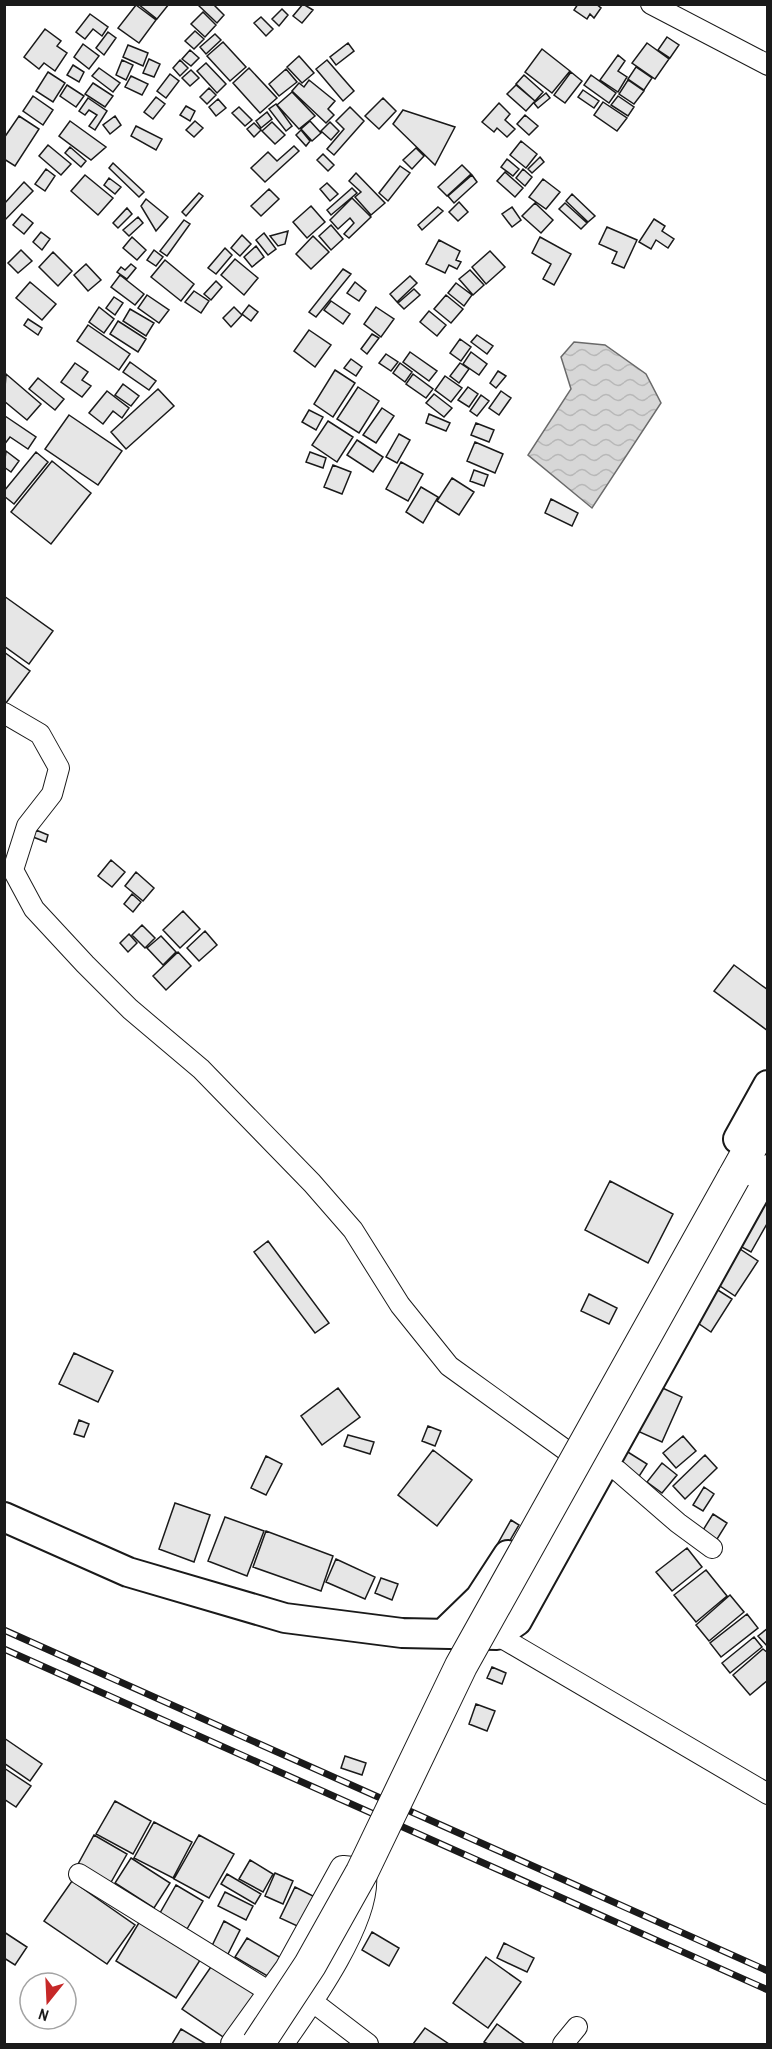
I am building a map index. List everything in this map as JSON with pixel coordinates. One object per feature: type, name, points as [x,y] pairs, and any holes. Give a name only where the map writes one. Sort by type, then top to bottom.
[{"type":"main road","points":[[445,1632],[480,1598],[529,1521],[768,1085]]},
{"type":"main road","points":[[258,2044],[310,1965],[362,1872],[461,1666],[768,1116]]},
{"type":"main road","points":[[4,1517],[128,1572],[285,1618],[402,1634],[445,1632],[497,1635],[517,1621],[768,1169]]},
{"type":"street","points":[[651,4],[768,65]]},
{"type":"street","points":[[4,713],[40,734],[59,768],[52,794],[27,826],[13,870],[34,909],[130,1009],[201,1069],[312,1183],[352,1230],[400,1305],[449,1366],[567,1451],[618,1471],[678,1523],[712,1548]]},
{"type":"street","points":[[497,1635],[768,1794]]},
{"type":"street","points":[[234,2044],[288,1969],[343,1869],[353,1870],[363,1876],[364,1885],[356,1915],[342,1946],[280,2044]]},
{"type":"street","points":[[80,1874],[271,1993],[305,2005],[368,2044]]},
{"type":"street","points":[[563,2044],[577,2027]]},
{"type":"water","points":[[574,342],[605,345],[646,374],[661,403],[592,508],[528,455],[571,389],[561,357]]},
{"type":"building","points":[[138,4],[169,4],[157,19]]},
{"type":"building","points":[[197,4],[213,4],[224,15],[217,23]]},
{"type":"building","points":[[303,4],[313,10],[302,23],[293,16]]},
{"type":"building","points":[[578,4],[596,4],[601,8],[594,18],[590,14],[587,19],[574,10]]},
{"type":"building","points":[[136,5],[156,20],[139,43],[118,28]]},
{"type":"building","points":[[282,9],[288,15],[279,26],[272,19]]},
{"type":"building","points":[[203,12],[216,25],[205,37],[191,24]]},
{"type":"building","points":[[90,14],[108,27],[102,36],[93,29],[85,39],[76,32]]},
{"type":"building","points":[[261,17],[273,29],[266,36],[254,23]]},
{"type":"building","points":[[45,29],[61,41],[57,46],[67,53],[55,71],[44,63],[39,69],[24,57]]},
{"type":"building","points":[[195,31],[204,39],[194,49],[185,41]]},
{"type":"building","points":[[108,32],[116,38],[104,55],[96,48]]},
{"type":"building","points":[[215,34],[221,40],[206,54],[200,47]]},
{"type":"building","points":[[667,37],[679,45],[670,58],[658,50]]},
{"type":"building","points":[[223,42],[246,67],[230,81],[207,56]]},
{"type":"building","points":[[348,43],[354,51],[336,65],[330,57]]},
{"type":"building","points":[[647,43],[669,59],[655,79],[632,63]]},
{"type":"building","points":[[83,44],[99,56],[89,69],[74,57]]},
{"type":"building","points":[[128,45],[148,53],[143,66],[123,57]]},
{"type":"building","points":[[542,49],[570,71],[552,93],[525,72]]},
{"type":"building","points":[[190,50],[199,58],[191,66],[182,59]]},
{"type":"building","points":[[618,55],[625,61],[618,71],[627,77],[618,92],[600,80]]},
{"type":"building","points":[[299,56],[314,73],[302,83],[287,67]]},
{"type":"building","points":[[149,59],[160,64],[154,77],[143,73]]},
{"type":"building","points":[[122,60],[133,65],[126,80],[116,75]]},
{"type":"building","points":[[180,60],[188,68],[180,76],[173,68]]},
{"type":"building","points":[[327,60],[354,91],[343,101],[316,69]]},
{"type":"building","points":[[206,63],[226,84],[217,93],[197,71]]},
{"type":"building","points":[[73,65],[84,72],[79,82],[67,75]]},
{"type":"building","points":[[636,67],[652,78],[644,90],[628,79]]},
{"type":"building","points":[[99,68],[120,83],[113,92],[92,76]]},
{"type":"building","points":[[249,68],[277,98],[260,113],[233,83]]},
{"type":"building","points":[[286,69],[297,82],[279,96],[269,84]]},
{"type":"building","points":[[191,70],[199,78],[190,86],[182,78]]},
{"type":"building","points":[[48,72],[65,83],[53,102],[36,91]]},
{"type":"building","points":[[571,72],[582,81],[565,103],[554,95]]},
{"type":"building","points":[[170,74],[179,81],[166,98],[157,91]]},
{"type":"building","points":[[524,75],[543,92],[535,101],[516,84]]},
{"type":"building","points":[[591,75],[616,93],[609,103],[584,85]]},
{"type":"building","points":[[131,76],[148,84],[142,95],[125,87]]},
{"type":"building","points":[[309,80],[335,101],[328,109],[334,115],[326,123],[292,91],[299,83],[304,87]]},
{"type":"building","points":[[628,80],[644,91],[634,104],[619,94]]},
{"type":"building","points":[[93,83],[113,96],[105,107],[85,94]]},
{"type":"building","points":[[67,85],[84,96],[76,107],[60,96]]},
{"type":"building","points":[[516,85],[535,101],[526,111],[507,94]]},
{"type":"building","points":[[209,88],[216,95],[207,104],[200,97]]},
{"type":"building","points":[[583,90],[599,101],[594,108],[578,97]]},
{"type":"building","points":[[292,92],[315,116],[299,129],[277,105]]},
{"type":"building","points":[[546,93],[550,98],[538,108],[534,103]]},
{"type":"building","points":[[33,96],[53,110],[43,125],[23,111]]},
{"type":"building","points":[[618,96],[634,107],[628,116],[611,105]]},
{"type":"building","points":[[156,97],[165,104],[153,119],[144,112]]},
{"type":"building","points":[[88,98],[107,111],[95,130],[89,126],[97,115],[89,110],[85,115],[79,111]]},
{"type":"building","points":[[383,98],[396,111],[379,129],[365,116]]},
{"type":"building","points":[[218,99],[226,108],[216,116],[209,107]]},
{"type":"building","points":[[603,102],[627,118],[617,131],[594,115]]},
{"type":"building","points":[[499,103],[510,114],[505,120],[515,129],[507,137],[497,128],[494,132],[482,122]]},
{"type":"building","points":[[276,104],[292,126],[286,131],[269,109]]},
{"type":"building","points":[[186,106],[195,111],[190,121],[180,115]]},
{"type":"building","points":[[239,107],[252,120],[245,126],[232,113]]},
{"type":"building","points":[[350,107],[364,121],[334,155],[327,149],[344,129],[336,121]]},
{"type":"building","points":[[403,110],[455,127],[435,165],[393,124]]},
{"type":"building","points":[[267,112],[272,119],[261,128],[256,121]]},
{"type":"building","points":[[525,115],[538,126],[529,135],[517,124]]},
{"type":"building","points":[[19,116],[39,129],[15,166],[4,159],[4,138]]},
{"type":"building","points":[[115,116],[121,125],[110,134],[103,125]]},
{"type":"building","points":[[70,121],[106,147],[91,160],[59,136]]},
{"type":"building","points":[[195,121],[203,128],[194,137],[186,130]]},
{"type":"building","points":[[310,121],[321,133],[312,141],[301,129]]},
{"type":"building","points":[[272,122],[285,135],[275,144],[262,131]]},
{"type":"building","points":[[330,122],[339,131],[331,140],[321,131]]},
{"type":"building","points":[[254,123],[261,130],[254,137],[247,129]]},
{"type":"building","points":[[136,126],[162,139],[156,150],[131,136]]},
{"type":"building","points":[[301,130],[310,141],[306,146],[296,135]]},
{"type":"building","points":[[521,141],[537,154],[526,168],[510,155]]},
{"type":"building","points":[[48,145],[71,164],[61,175],[39,156]]},
{"type":"building","points":[[294,146],[299,151],[265,182],[251,168],[268,152],[277,161]]},
{"type":"building","points":[[70,147],[86,161],[81,167],[65,153]]},
{"type":"building","points":[[416,148],[424,156],[412,169],[403,160]]},
{"type":"building","points":[[323,154],[334,165],[328,171],[317,160]]},
{"type":"building","points":[[540,157],[544,162],[532,173],[528,169]]},
{"type":"building","points":[[507,159],[519,169],[513,176],[501,167]]},
{"type":"building","points":[[113,163],[144,192],[139,197],[109,168]]},
{"type":"building","points":[[462,165],[471,174],[447,196],[438,187]]},
{"type":"building","points":[[400,166],[410,173],[388,201],[379,193]]},
{"type":"building","points":[[46,169],[55,176],[45,191],[35,184]]},
{"type":"building","points":[[523,169],[532,177],[525,186],[516,178]]},
{"type":"building","points":[[505,172],[523,188],[515,197],[497,181]]},
{"type":"building","points":[[356,173],[385,203],[371,215],[355,197],[361,192],[349,181]]},
{"type":"building","points":[[85,175],[113,198],[98,215],[71,191]]},
{"type":"building","points":[[472,175],[477,182],[454,203],[448,196]]},
{"type":"building","points":[[109,178],[121,187],[115,194],[104,185]]},
{"type":"building","points":[[543,179],[560,192],[546,209],[529,197]]},
{"type":"building","points":[[24,182],[33,191],[4,221],[4,204]]},
{"type":"building","points":[[327,183],[338,194],[330,201],[320,189]]},
{"type":"building","points":[[352,188],[357,193],[331,215],[327,210]]},
{"type":"building","points":[[269,189],[279,199],[261,216],[251,206]]},
{"type":"building","points":[[199,193],[203,196],[186,216],[182,212]]},
{"type":"building","points":[[572,194],[595,216],[588,222],[566,201]]},
{"type":"building","points":[[352,198],[371,217],[349,238],[344,234],[354,223],[350,218],[338,229],[330,220]]},
{"type":"building","points":[[146,199],[168,217],[156,231],[141,206]]},
{"type":"building","points":[[459,202],[468,212],[458,221],[449,212]]},
{"type":"building","points":[[535,203],[553,220],[541,233],[522,216]]},
{"type":"building","points":[[565,203],[587,223],[581,229],[559,209]]},
{"type":"building","points":[[311,206],[325,222],[307,238],[293,222]]},
{"type":"building","points":[[438,207],[443,211],[422,230],[418,225]]},
{"type":"building","points":[[512,207],[521,220],[512,227],[502,214]]},
{"type":"building","points":[[127,208],[132,214],[118,228],[113,223]]},
{"type":"building","points":[[22,214],[33,223],[24,234],[13,225]]},
{"type":"building","points":[[138,217],[143,223],[129,236],[123,230]]},
{"type":"building","points":[[654,219],[665,226],[662,231],[674,239],[668,248],[656,240],[651,249],[639,242]]},
{"type":"building","points":[[184,220],[190,224],[167,256],[160,251]]},
{"type":"building","points":[[331,225],[343,239],[331,250],[319,236]]},
{"type":"building","points":[[607,227],[637,240],[624,268],[612,263],[617,252],[599,244]]},
{"type":"building","points":[[288,231],[285,244],[278,246],[270,236]]},
{"type":"building","points":[[41,232],[50,239],[42,250],[33,242]]},
{"type":"building","points":[[264,233],[276,249],[268,255],[256,240]]},
{"type":"building","points":[[242,235],[251,244],[240,256],[231,248]]},
{"type":"building","points":[[313,236],[329,252],[311,269],[296,254]]},
{"type":"building","points":[[132,237],[146,250],[137,260],[123,248]]},
{"type":"building","points":[[540,237],[571,254],[554,285],[543,279],[551,264],[532,253]]},
{"type":"building","points":[[439,240],[460,251],[456,260],[461,262],[457,269],[449,265],[445,273],[426,264]]},
{"type":"building","points":[[256,246],[264,257],[252,267],[244,257]]},
{"type":"building","points":[[225,248],[232,255],[216,274],[208,268]]},
{"type":"building","points":[[21,250],[32,261],[18,273],[8,263]]},
{"type":"building","points":[[154,250],[163,257],[156,266],[147,260]]},
{"type":"building","points":[[490,251],[505,267],[486,284],[472,267]]},
{"type":"building","points":[[53,252],[72,271],[58,286],[39,267]]},
{"type":"building","points":[[235,259],[258,278],[244,295],[221,275]]},
{"type":"building","points":[[165,260],[194,284],[181,301],[151,277]]},
{"type":"building","points":[[86,264],[101,280],[88,291],[74,275]]},
{"type":"building","points":[[131,264],[136,268],[127,279],[117,272],[121,267],[125,270]]},
{"type":"building","points":[[343,269],[351,274],[316,317],[309,312]]},
{"type":"building","points":[[470,270],[484,285],[473,295],[459,279]]},
{"type":"building","points":[[120,275],[144,294],[135,305],[111,287]]},
{"type":"building","points":[[410,276],[417,283],[397,302],[390,294]]},
{"type":"building","points":[[216,281],[222,287],[211,300],[204,294]]},
{"type":"building","points":[[30,282],[56,304],[42,320],[16,298]]},
{"type":"building","points":[[355,282],[366,291],[359,301],[347,293]]},
{"type":"building","points":[[456,283],[472,295],[464,306],[448,293]]},
{"type":"building","points":[[414,289],[420,295],[404,309],[398,303]]},
{"type":"building","points":[[194,291],[209,301],[201,313],[185,302]]},
{"type":"building","points":[[147,295],[169,310],[159,323],[138,308]]},
{"type":"building","points":[[446,295],[463,309],[451,323],[434,309]]},
{"type":"building","points":[[114,297],[123,303],[115,315],[106,308]]},
{"type":"building","points":[[331,301],[350,314],[343,324],[324,310]]},
{"type":"building","points":[[249,305],[258,312],[251,321],[242,314]]},
{"type":"building","points":[[99,307],[114,319],[104,333],[89,322]]},
{"type":"building","points":[[234,307],[242,315],[231,327],[223,318]]},
{"type":"building","points":[[376,307],[394,319],[381,337],[364,324]]},
{"type":"building","points":[[130,309],[154,323],[146,336],[123,321]]},
{"type":"building","points":[[429,311],[446,325],[437,336],[420,322]]},
{"type":"building","points":[[28,319],[42,328],[38,335],[24,325]]},
{"type":"building","points":[[118,321],[146,339],[138,352],[110,334]]},
{"type":"building","points":[[88,325],[130,354],[119,370],[77,341]]},
{"type":"building","points":[[309,330],[331,345],[315,367],[294,351]]},
{"type":"building","points":[[372,334],[379,338],[367,354],[361,349]]},
{"type":"building","points":[[477,335],[493,346],[487,354],[471,342]]},
{"type":"building","points":[[460,339],[471,347],[461,361],[450,353]]},
{"type":"building","points":[[410,352],[437,371],[429,381],[403,362]]},
{"type":"building","points":[[471,352],[487,364],[479,375],[463,364]]},
{"type":"building","points":[[386,354],[398,362],[391,371],[379,363]]},
{"type":"building","points":[[351,359],[362,367],[356,376],[344,368]]},
{"type":"building","points":[[130,362],[156,381],[149,390],[123,372]]},
{"type":"building","points":[[75,363],[88,372],[82,380],[91,386],[82,397],[61,382]]},
{"type":"building","points":[[400,363],[412,372],[405,382],[393,373]]},
{"type":"building","points":[[460,363],[469,369],[459,383],[450,376]]},
{"type":"building","points":[[335,370],[355,383],[333,417],[314,404]]},
{"type":"building","points":[[498,371],[506,376],[496,388],[490,383]]},
{"type":"building","points":[[6,374],[41,404],[27,420],[4,401]]},
{"type":"building","points":[[413,374],[433,389],[426,398],[406,384]]},
{"type":"building","points":[[445,376],[462,388],[451,402],[435,390]]},
{"type":"building","points":[[38,378],[64,399],[55,410],[29,389]]},
{"type":"building","points":[[123,384],[139,396],[131,406],[115,395]]},
{"type":"building","points":[[358,387],[379,401],[359,433],[337,419]]},
{"type":"building","points":[[468,387],[478,394],[469,407],[458,400]]},
{"type":"building","points":[[158,389],[174,406],[126,449],[111,432]]},
{"type":"building","points":[[107,391],[129,408],[122,418],[113,411],[103,424],[89,413]]},
{"type":"building","points":[[501,391],[511,398],[499,415],[489,408]]},
{"type":"building","points":[[434,394],[452,408],[444,417],[426,403]]},
{"type":"building","points":[[481,395],[489,401],[477,416],[470,411]]},
{"type":"building","points":[[382,408],[394,416],[376,443],[363,435]]},
{"type":"building","points":[[309,410],[323,417],[316,430],[302,422]]},
{"type":"building","points":[[429,414],[450,423],[446,431],[426,423]]},
{"type":"building","points":[[69,415],[122,451],[98,485],[45,449]]},
{"type":"building","points":[[5,416],[36,437],[28,449],[10,437],[4,445]]},
{"type":"building","points":[[328,421],[353,437],[337,462],[312,445]]},
{"type":"building","points":[[476,423],[494,430],[489,442],[471,435]]},
{"type":"building","points":[[399,434],[410,440],[397,463],[386,457]]},
{"type":"building","points":[[357,440],[383,457],[373,472],[347,455]]},
{"type":"building","points":[[475,442],[503,454],[495,473],[467,461]]},
{"type":"building","points":[[6,451],[19,461],[11,472],[4,467]]},
{"type":"building","points":[[36,452],[48,462],[14,504],[4,496],[4,491]]},
{"type":"building","points":[[310,452],[326,458],[323,468],[306,462]]},
{"type":"building","points":[[52,461],[91,493],[51,544],[11,512]]},
{"type":"building","points":[[401,462],[423,474],[408,501],[386,489]]},
{"type":"building","points":[[333,465],[351,472],[342,494],[324,487]]},
{"type":"building","points":[[474,470],[488,475],[484,486],[470,481]]},
{"type":"building","points":[[452,478],[474,492],[459,515],[437,501]]},
{"type":"building","points":[[421,487],[438,497],[423,523],[406,512]]},
{"type":"building","points":[[551,499],[578,513],[572,526],[545,513]]},
{"type":"building","points":[[4,596],[53,631],[29,664],[4,646]]},
{"type":"building","points":[[4,652],[30,671],[6,703],[4,703]]},
{"type":"building","points":[[36,830],[48,835],[46,842],[33,837]]},
{"type":"building","points":[[111,860],[125,872],[112,887],[98,876]]},
{"type":"building","points":[[136,872],[154,888],[143,901],[125,886]]},
{"type":"building","points":[[132,894],[141,902],[133,912],[124,904]]},
{"type":"building","points":[[183,911],[200,929],[180,948],[163,930]]},
{"type":"building","points":[[142,925],[155,938],[145,948],[132,935]]},
{"type":"building","points":[[205,931],[217,945],[199,961],[187,948]]},
{"type":"building","points":[[129,934],[137,943],[128,952],[120,943]]},
{"type":"building","points":[[161,936],[176,952],[163,965],[147,948]]},
{"type":"building","points":[[178,952],[191,966],[166,990],[153,976]]},
{"type":"building","points":[[734,965],[768,990],[768,1031],[714,991]]},
{"type":"building","points":[[610,1181],[673,1214],[648,1263],[585,1230]]},
{"type":"building","points":[[764,1198],[768,1200],[768,1222],[751,1252],[738,1245]]},
{"type":"building","points":[[268,1241],[329,1323],[315,1333],[254,1252]]},
{"type":"building","points":[[740,1249],[758,1261],[735,1296],[717,1284]]},
{"type":"building","points":[[713,1287],[732,1299],[711,1332],[692,1319]]},
{"type":"building","points":[[589,1294],[617,1308],[609,1324],[581,1311]]},
{"type":"building","points":[[74,1353],[113,1371],[98,1402],[59,1384]]},
{"type":"building","points":[[654,1384],[682,1397],[662,1442],[633,1429]]},
{"type":"building","points":[[338,1388],[360,1417],[322,1445],[301,1416]]},
{"type":"building","points":[[79,1420],[89,1424],[84,1437],[74,1434]]},
{"type":"building","points":[[428,1426],[441,1431],[435,1446],[422,1441]]},
{"type":"building","points":[[348,1435],[374,1442],[370,1454],[344,1446]]},
{"type":"building","points":[[683,1436],[696,1451],[676,1468],[663,1453]]},
{"type":"building","points":[[623,1449],[647,1464],[636,1481],[612,1465]]},
{"type":"building","points":[[433,1450],[472,1480],[437,1526],[398,1495]]},
{"type":"building","points":[[705,1455],[717,1468],[685,1499],[673,1486]]},
{"type":"building","points":[[266,1456],[282,1464],[266,1495],[251,1488]]},
{"type":"building","points":[[662,1463],[677,1475],[662,1493],[647,1482]]},
{"type":"building","points":[[704,1487],[714,1494],[703,1511],[693,1505]]},
{"type":"building","points":[[175,1503],[210,1515],[194,1562],[159,1549]]},
{"type":"building","points":[[713,1514],[727,1523],[714,1544],[700,1535]]},
{"type":"building","points":[[225,1517],[264,1531],[247,1576],[208,1561]]},
{"type":"building","points":[[511,1520],[519,1525],[505,1549],[497,1545]]},
{"type":"building","points":[[266,1531],[333,1556],[321,1591],[253,1567]]},
{"type":"building","points":[[687,1548],[702,1567],[672,1591],[656,1572]]},
{"type":"building","points":[[336,1559],[375,1577],[365,1599],[326,1582]]},
{"type":"building","points":[[706,1570],[727,1596],[696,1622],[674,1595]]},
{"type":"building","points":[[381,1578],[398,1584],[392,1600],[375,1593]]},
{"type":"building","points":[[730,1595],[744,1612],[709,1641],[696,1625]]},
{"type":"building","points":[[747,1614],[758,1628],[721,1657],[710,1643]]},
{"type":"building","points":[[768,1628],[768,1647],[758,1636]]},
{"type":"building","points":[[754,1637],[762,1647],[730,1673],[722,1663]]},
{"type":"building","points":[[763,1649],[768,1653],[768,1680],[750,1695],[733,1675]]},
{"type":"building","points":[[492,1667],[506,1673],[502,1684],[487,1678]]},
{"type":"building","points":[[476,1704],[495,1711],[487,1731],[469,1724]]},
{"type":"building","points":[[4,1738],[42,1764],[30,1781],[4,1763]]},
{"type":"building","points":[[345,1756],[366,1763],[362,1775],[341,1768]]},
{"type":"building","points":[[4,1768],[31,1786],[16,1807],[4,1799]]},
{"type":"building","points":[[115,1801],[151,1821],[133,1854],[96,1834]]},
{"type":"building","points":[[154,1822],[192,1842],[173,1878],[134,1858]]},
{"type":"building","points":[[94,1835],[127,1854],[110,1884],[77,1866]]},
{"type":"building","points":[[199,1835],[234,1854],[209,1898],[174,1879]]},
{"type":"building","points":[[131,1858],[170,1883],[154,1908],[115,1883]]},
{"type":"building","points":[[250,1860],[273,1874],[263,1892],[239,1879]]},
{"type":"building","points":[[275,1873],[293,1881],[283,1904],[265,1896]]},
{"type":"building","points":[[227,1874],[261,1894],[255,1904],[221,1884]]},
{"type":"building","points":[[72,1881],[135,1925],[107,1964],[44,1921]]},
{"type":"building","points":[[176,1885],[203,1901],[187,1929],[160,1913]]},
{"type":"building","points":[[295,1887],[323,1901],[308,1931],[280,1918]]},
{"type":"building","points":[[225,1892],[253,1906],[246,1920],[218,1906]]},
{"type":"building","points":[[143,1916],[204,1954],[176,1998],[116,1961]]},
{"type":"building","points":[[224,1921],[240,1930],[226,1958],[210,1950]]},
{"type":"building","points":[[4,1932],[27,1947],[15,1965],[4,1958]]},
{"type":"building","points":[[372,1932],[399,1948],[389,1966],[362,1950]]},
{"type":"building","points":[[247,1938],[288,1962],[276,1981],[235,1957]]},
{"type":"building","points":[[504,1943],[534,1958],[527,1972],[497,1958]]},
{"type":"building","points":[[486,1957],[521,1982],[488,2028],[453,2003]]},
{"type":"building","points":[[217,1958],[267,1992],[232,2043],[182,2009]]},
{"type":"building","points":[[497,2024],[525,2044],[488,2044],[484,2042]]},
{"type":"building","points":[[425,2028],[449,2044],[413,2044]]},
{"type":"building","points":[[181,2029],[206,2044],[172,2044]]},
{"type":"railway","points":[[4,1630],[768,1971]]},
{"type":"railway","points":[[4,1649],[768,1990]]}]
